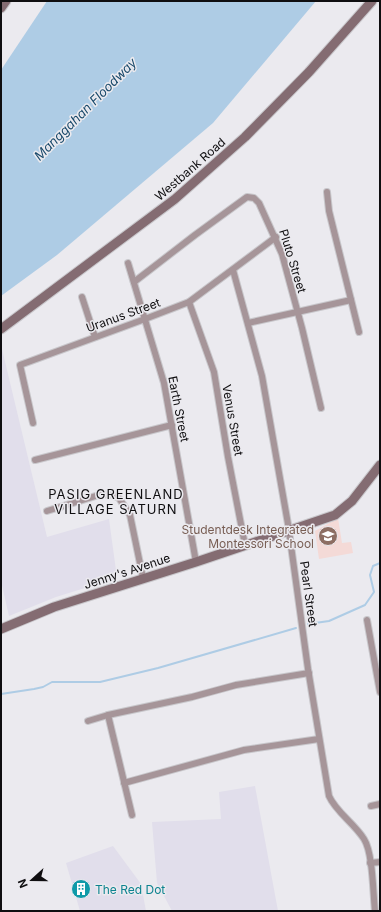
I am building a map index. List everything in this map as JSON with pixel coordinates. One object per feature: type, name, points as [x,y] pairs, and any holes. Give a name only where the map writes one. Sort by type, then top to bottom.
[{"type":"street","points":[[1,8],[6,1]]},
{"type":"street","name":"Westbank Road","points":[[1,329],[175,199],[245,137],[310,72],[372,1]]},
{"type":"street","points":[[327,192],[330,212],[359,332]]},
{"type":"street","name":"Pluto Street","points":[[134,282],[196,234],[247,198],[254,198],[259,203],[282,254],[302,328],[321,408]]},
{"type":"street","name":"Uranus Street","points":[[32,423],[20,364],[188,302],[276,238]]},
{"type":"street","name":"Earth Street","points":[[128,263],[164,383],[196,562]]},
{"type":"street","name":"Pearl Street","points":[[233,270],[262,376],[289,531],[309,673],[329,796],[333,803],[364,840],[370,863],[375,911]]},
{"type":"street","points":[[82,297],[95,337]]},
{"type":"street","points":[[248,323],[351,300]]},
{"type":"street","name":"Venus Street","points":[[188,302],[214,372],[228,457],[245,545]]},
{"type":"street","points":[[36,460],[172,425]]},
{"type":"street","name":"Jenny's Avenue","points":[[1,630],[54,607],[196,562],[335,515],[352,501],[380,465]]},
{"type":"street","points":[[47,511],[102,494],[120,498],[130,515],[143,578]]},
{"type":"street","points":[[367,620],[380,692]]},
{"type":"street","points":[[88,721],[108,715],[192,697],[236,685],[309,673]]},
{"type":"street","points":[[108,715],[132,815]]},
{"type":"street","points":[[124,783],[244,750],[319,739]]},
{"type":"street","points":[[371,806],[380,804]]},
{"type":"street","points":[[370,863],[380,862]]},
{"type":"shaded area","points":[[2,349],[47,537],[109,519],[117,578],[56,597],[9,616],[1,581]]},
{"type":"shaded area","name":"Studentdesk Integrated Montessori School","points":[[338,518],[342,543],[351,542],[353,553],[319,559],[315,531]]},
{"type":"shaded area","points":[[255,786],[278,911],[172,911],[157,883],[152,822],[221,819],[219,792]]},
{"type":"shaded area","points":[[113,846],[141,884],[146,911],[80,911],[66,863]]},
{"type":"water","name":"Manggahan Floodway","points":[[47,1],[316,1],[213,123],[57,255],[1,296],[1,70]]},
{"type":"waterway","points":[[308,624],[329,621],[365,605],[374,592],[370,575],[373,566],[380,563]]},
{"type":"waterway","points":[[1,694],[43,687],[52,682],[100,682],[158,668],[296,628]]},
{"type":"place","name":"Studentdesk Integrated Montessori School","points":[[328,536]]},
{"type":"place","name":"The Red Dot","points":[[81,889]]},
{"type":"district","name":"PASIG GREENLAND VILLAGE SATURN","points":[[116,502]]}]
